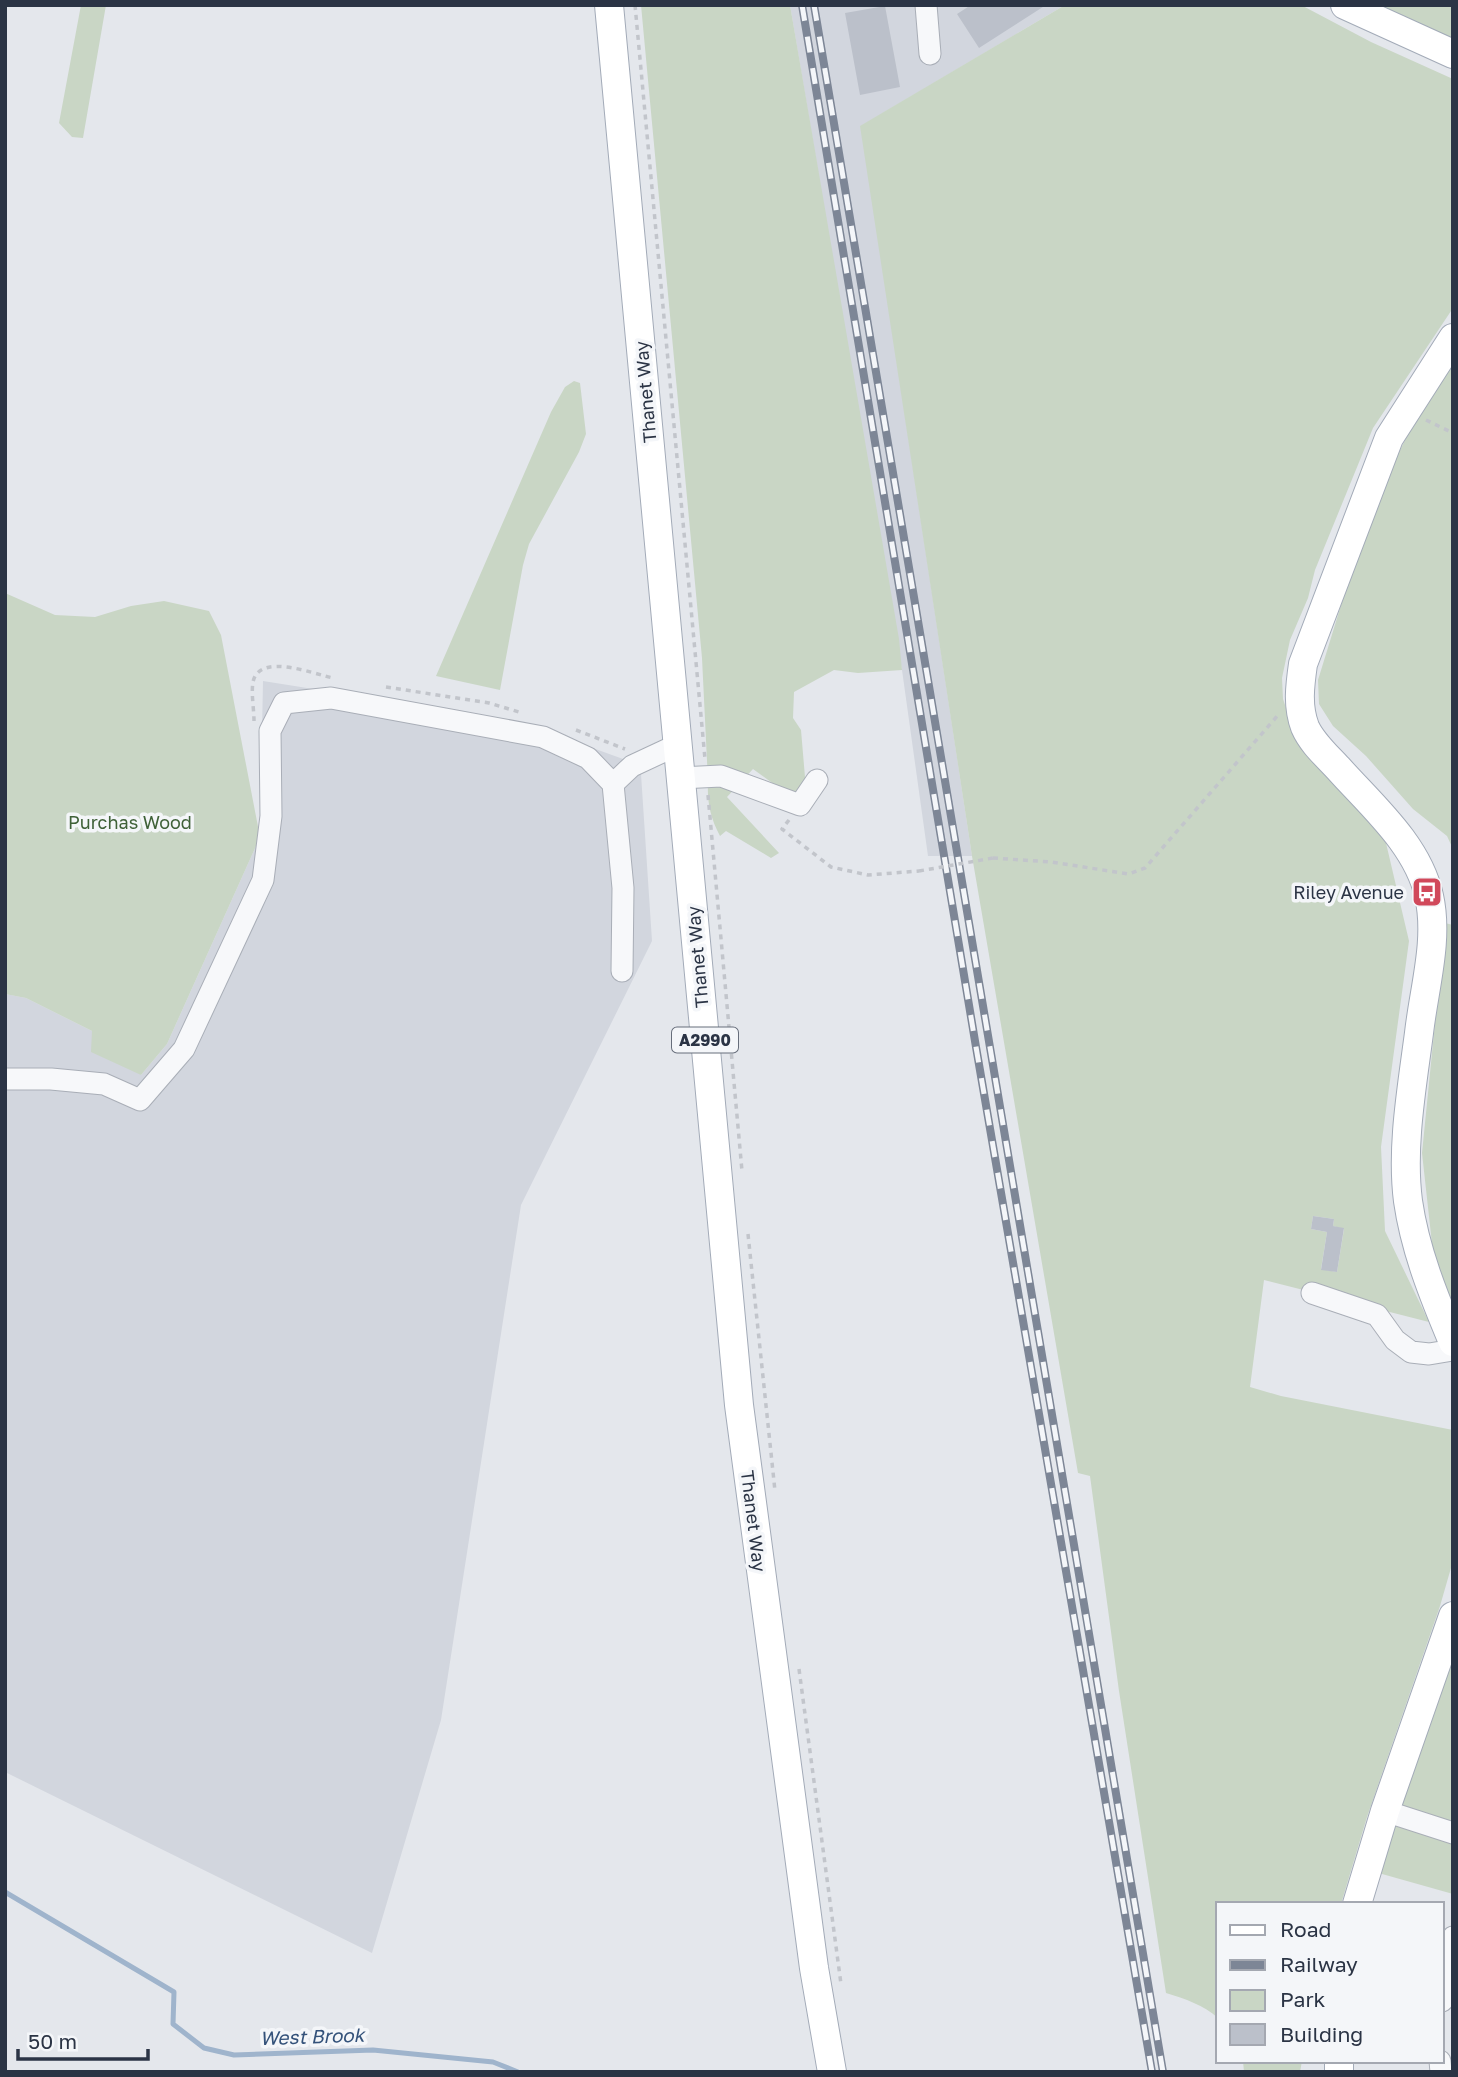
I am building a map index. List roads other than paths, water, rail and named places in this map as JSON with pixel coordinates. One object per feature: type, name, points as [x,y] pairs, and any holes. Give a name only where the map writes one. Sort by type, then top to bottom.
[{"type":"main road","name":"Thanet Way","points":[[609,5],[677,745],[693,778],[739,1405],[814,1968],[831,2072]]},
{"type":"main road","points":[[1345,5],[1453,54]]},
{"type":"main road","points":[[1453,338],[1389,438],[1303,664],[1299,695],[1305,727],[1316,745],[1394,831],[1416,862],[1429,895],[1431,951],[1411,1100],[1406,1173],[1409,1203],[1422,1258],[1453,1342]]},
{"type":"main road","points":[[1361,1892],[1385,1811],[1444,1670],[1453,1616]]},
{"type":"street","points":[[926,5],[930,54]]},
{"type":"street","points":[[5,1079],[51,1079],[104,1084],[140,1100],[184,1049],[263,880],[271,816],[270,731],[285,703],[331,698],[543,737],[588,758],[613,784],[623,888],[622,971]]},
{"type":"street","points":[[613,784],[632,766],[677,745]]},
{"type":"street","points":[[693,778],[721,776],[800,805],[817,780]]},
{"type":"street","points":[[1312,1293],[1377,1315],[1395,1340],[1412,1352],[1429,1354],[1453,1350]]},
{"type":"street","points":[[1385,1811],[1453,1833]]},
{"type":"street","points":[[1444,1989],[1452,1943]]},
{"type":"waterway","name":"West Brook","points":[[5,1892],[174,1992],[173,2024],[204,2048],[234,2055],[373,2050],[493,2062],[518,2072]]},
{"type":"railway","points":[[802,5],[976,1047],[1152,2072]]},
{"type":"railway","points":[[814,5],[1163,2072]]},
{"type":"place","name":"Riley Avenue","points":[[1427,892]]},
{"type":"park label","name":"Purchas Wood","points":[[130,822]]}]
